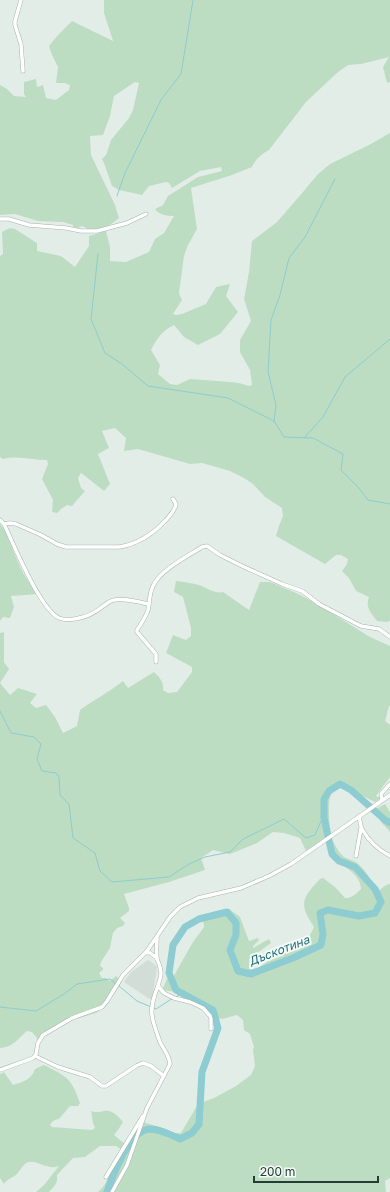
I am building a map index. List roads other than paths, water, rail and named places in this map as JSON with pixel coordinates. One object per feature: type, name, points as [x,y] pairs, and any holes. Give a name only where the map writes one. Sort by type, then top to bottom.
[{"type":"street","points":[[21,0],[15,21],[21,44],[23,71]]},
{"type":"street","points":[[0,219],[9,219],[29,225],[92,231],[114,227],[146,214]]},
{"type":"street","points":[[4,524],[16,524],[66,547],[126,546],[140,541],[158,528],[175,510],[176,504],[173,499]]},
{"type":"street","points":[[0,520],[4,524],[22,562],[48,609],[60,618],[66,619],[84,617],[98,610],[111,600],[135,601],[148,604]]},
{"type":"street","points":[[156,662],[156,654],[137,632],[147,613],[152,587],[159,576],[202,546],[207,546],[220,555],[242,566],[282,584],[302,591],[319,604],[356,624],[379,629],[390,637]]},
{"type":"street","points":[[382,800],[381,794],[390,784]]},
{"type":"street","points":[[35,1056],[38,1043],[43,1034],[72,1018],[102,1007],[124,975],[147,951],[175,911],[186,903],[198,898],[241,888],[269,876],[291,864],[390,795]]},
{"type":"street","points":[[356,856],[361,828],[359,816]]},
{"type":"street","points":[[361,828],[378,847],[390,856]]},
{"type":"street","points":[[106,1177],[147,1108],[170,1064],[154,1026],[152,1014],[153,998],[158,986],[161,972],[157,958],[157,936]]},
{"type":"street","points":[[147,951],[157,958]]},
{"type":"street","points":[[158,986],[164,993],[174,998],[190,1002],[203,1008],[210,1016],[211,1029]]},
{"type":"street","points":[[0,1070],[35,1056],[58,1068],[90,1077],[102,1086],[106,1086],[143,1063],[151,1066],[164,1076]]},
{"type":"street","points":[[112,1192],[126,1165],[147,1108]]},
{"type":"waterway","points":[[117,196],[125,173],[161,100],[181,74],[193,0]]},
{"type":"waterway","points":[[274,421],[276,405],[268,372],[271,320],[280,295],[289,258],[305,237],[335,179]]},
{"type":"waterway","points":[[98,254],[91,319],[105,353],[122,364],[148,386],[228,398],[274,421],[284,437],[313,438],[343,454],[341,470],[358,487],[368,500],[390,504]]},
{"type":"waterway","points":[[305,437],[323,417],[345,377],[390,339]]},
{"type":"waterway","points":[[0,711],[11,733],[34,737],[41,744],[37,759],[42,771],[56,773],[59,777],[60,795],[69,804],[73,838],[95,853],[100,871],[112,882],[169,877],[189,864],[205,857],[230,852],[243,839],[284,819],[306,838],[315,835],[321,821],[324,818]]},
{"type":"waterway","name":"Дъскотина","points":[[107,1192],[123,1154],[135,1137],[142,1131],[150,1129],[158,1130],[180,1139],[192,1133],[199,1124],[202,1072],[218,1028],[213,1010],[176,990],[169,973],[173,945],[185,927],[199,919],[227,912],[236,923],[236,935],[230,950],[238,971],[251,974],[293,958],[321,945],[323,934],[320,913],[328,910],[359,916],[375,913],[381,902],[375,889],[355,867],[339,861],[332,854],[324,818],[324,799],[329,791],[340,784],[351,790],[390,823]]},
{"type":"waterway","points":[[0,1007],[36,1011],[64,994],[77,984],[110,979],[116,984]]},
{"type":"waterway","points":[[119,986],[137,1001],[151,1007]]},
{"type":"waterway","name":"Дъскотина","points":[[176,997],[182,993]]},
{"type":"waterway","points":[[154,1008],[156,1009],[173,998]]}]
